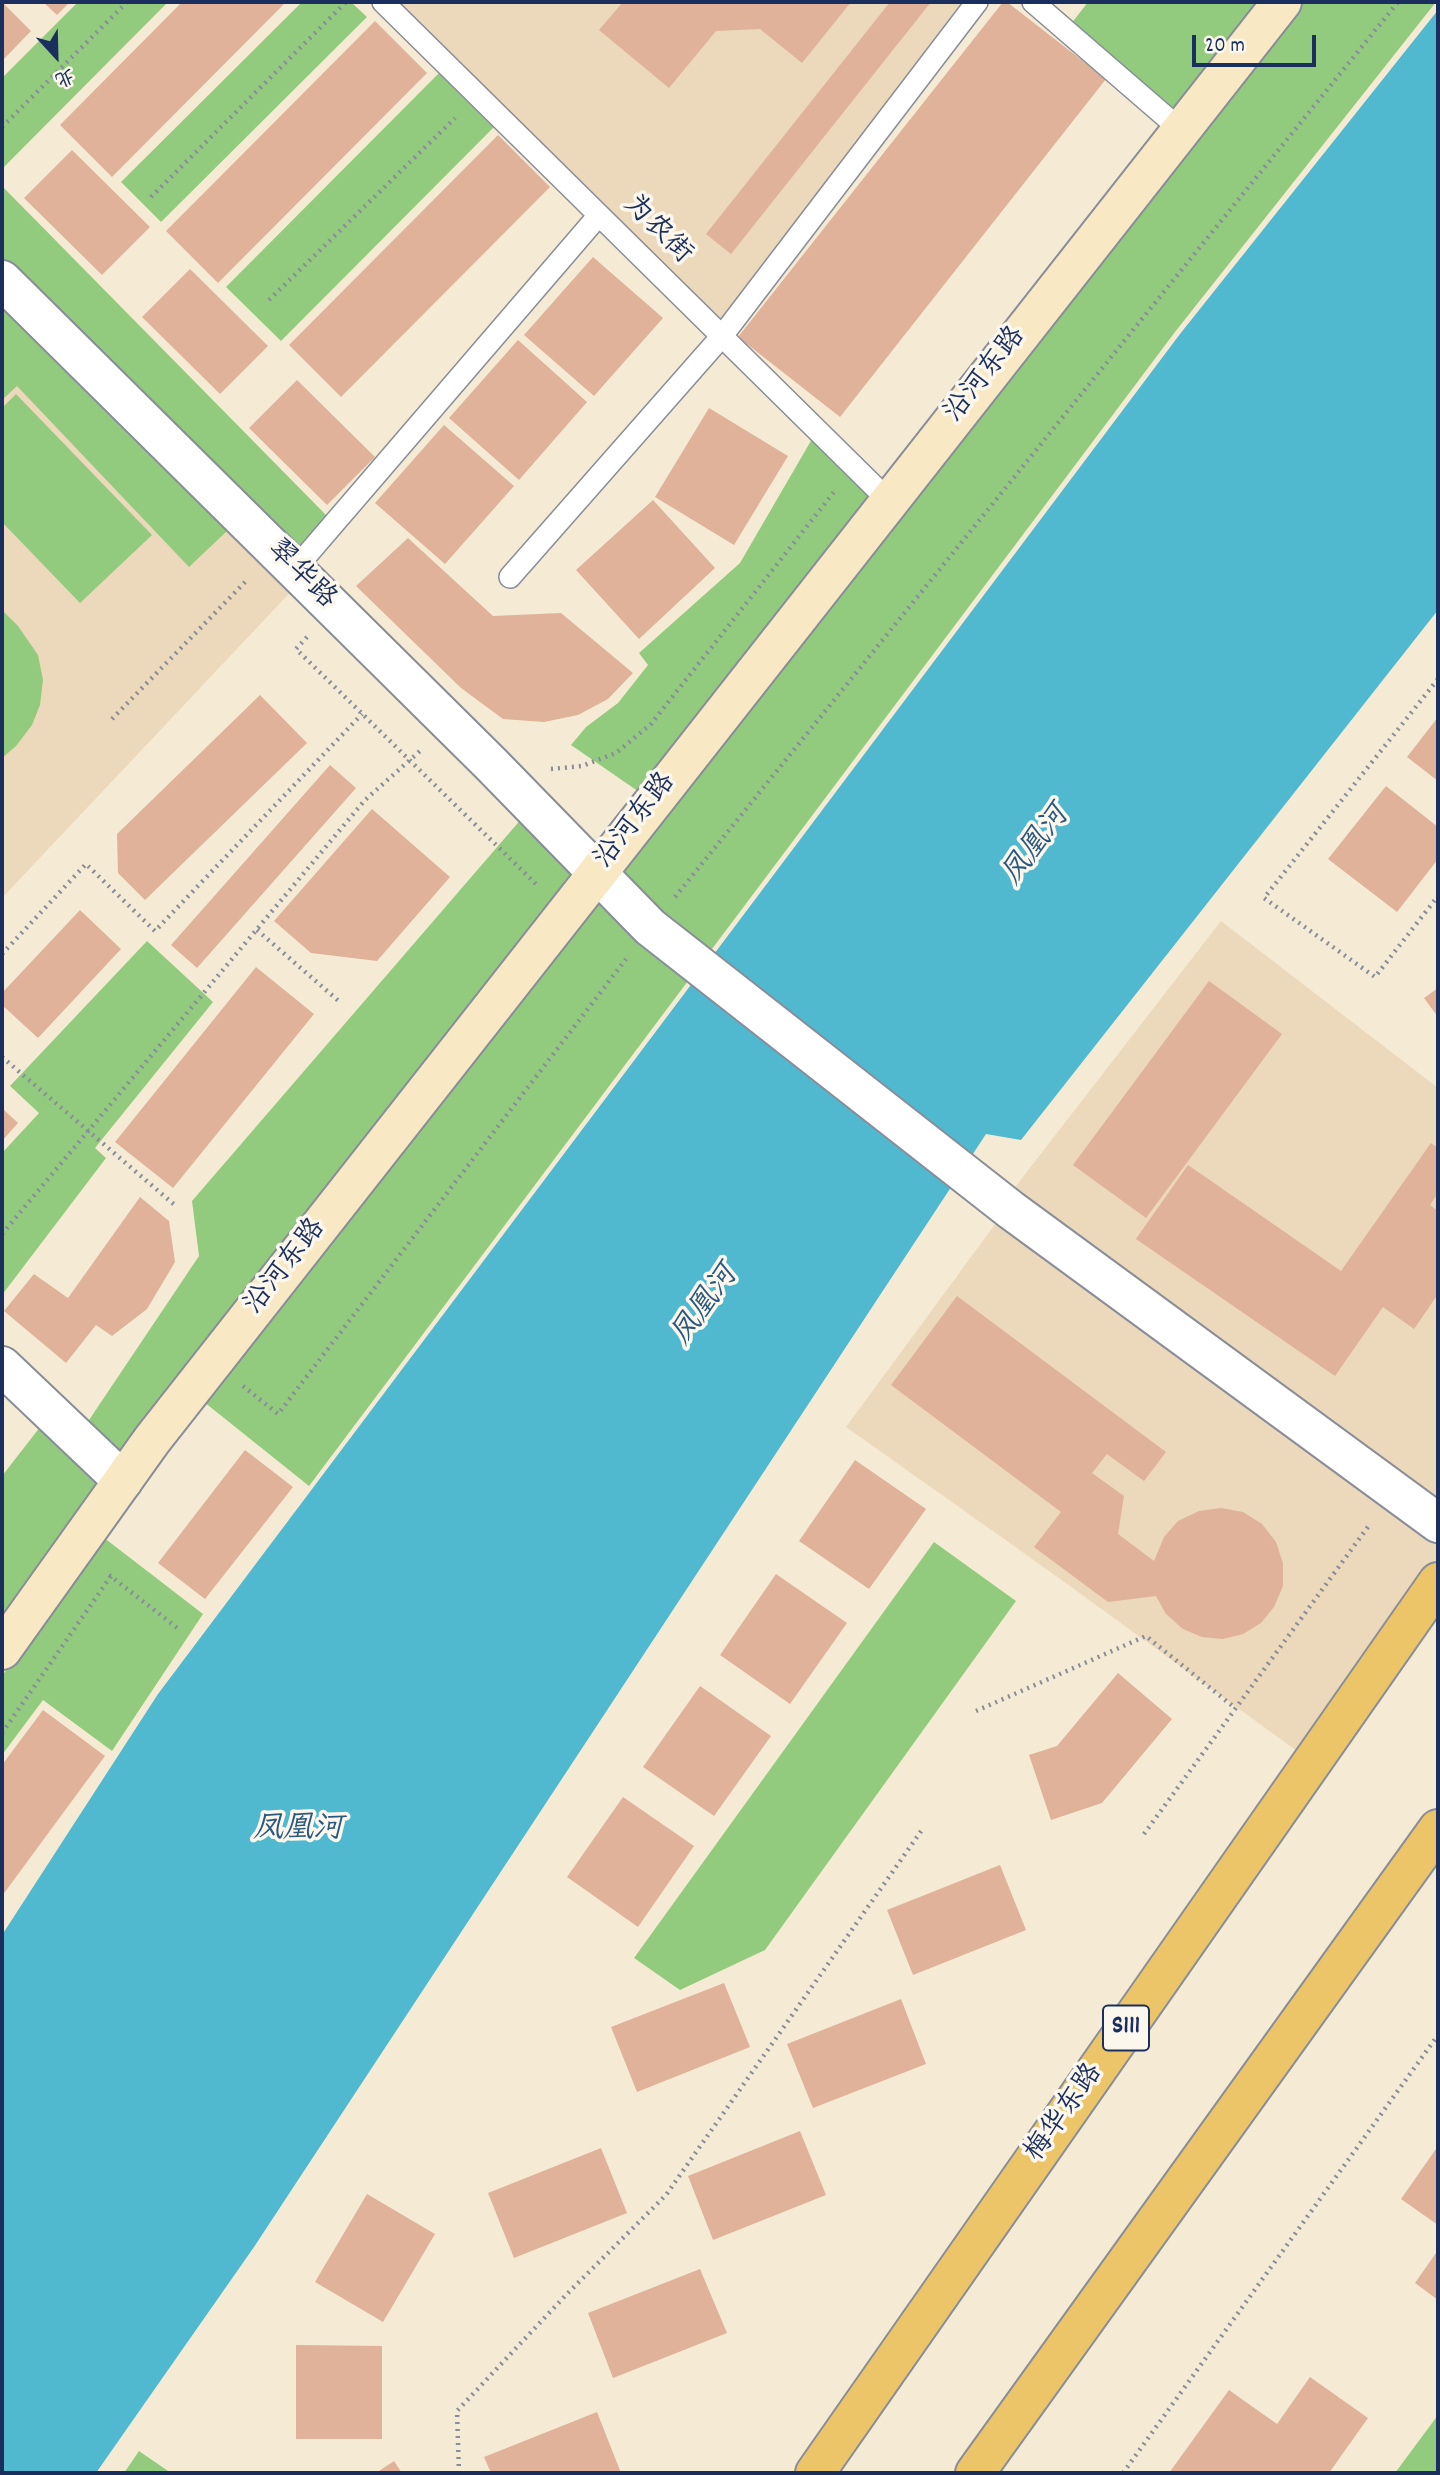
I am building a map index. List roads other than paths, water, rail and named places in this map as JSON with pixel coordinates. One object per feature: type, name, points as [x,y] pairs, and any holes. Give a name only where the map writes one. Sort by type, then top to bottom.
[{"type":"main road","name":"梅华东路","points":[[815,2473],[1438,1583]]},
{"type":"main road","points":[[975,2473],[1438,1829]]},
{"type":"street","name":"沿河东路","points":[[2,1650],[123,1481],[214,1362],[1282,2]]},
{"type":"street","name":"翠华路","points":[[2,280],[450,723],[650,927],[1011,1210],[1438,1523]]},
{"type":"street","points":[[2,1366],[123,1481]]},
{"type":"lane","name":"为农街","points":[[383,2],[889,501]]},
{"type":"lane","points":[[510,578],[722,336],[977,2]]},
{"type":"lane","points":[[1032,2],[1181,130]]},
{"type":"lane","points":[[285,560],[599,215]]},
{"type":"water","name":"凤凰河","points":[[1438,10],[1438,610],[1021,1140],[986,1134],[254,2247],[96,2473],[2,2473],[2,1935],[158,1694],[1180,334]]}]
